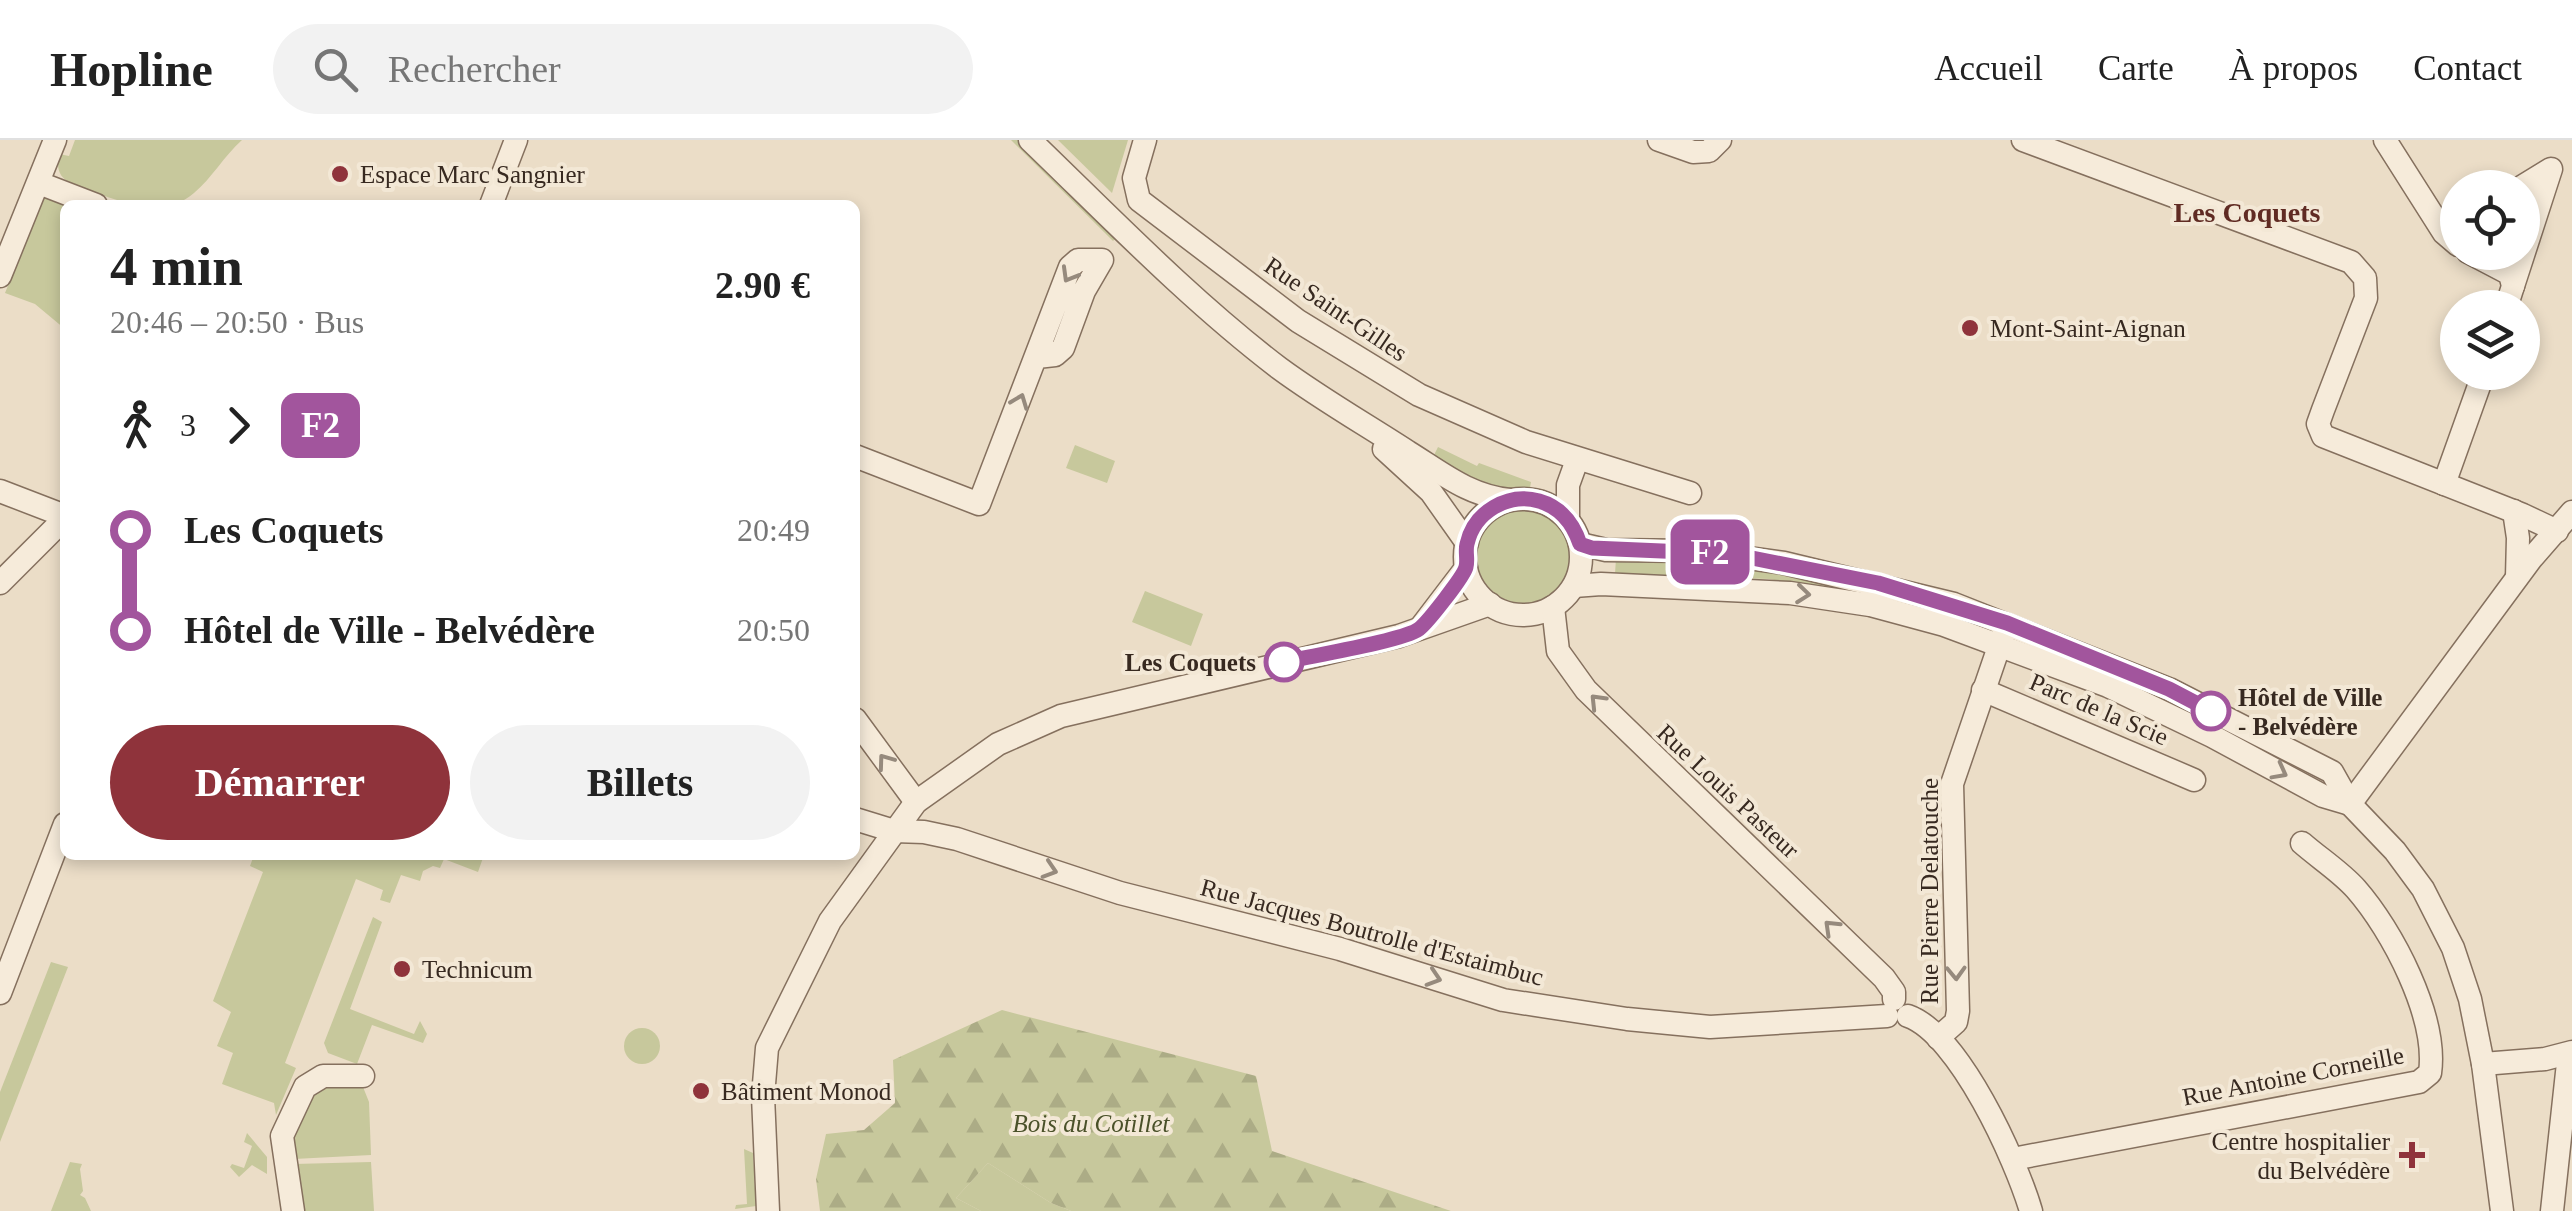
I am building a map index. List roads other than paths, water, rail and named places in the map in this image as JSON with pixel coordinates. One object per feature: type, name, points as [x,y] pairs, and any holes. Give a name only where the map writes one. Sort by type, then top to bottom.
[{"type":"street","points":[[0,276],[55,140]]},
{"type":"street","points":[[493,200],[516,140]]},
{"type":"street","points":[[1030,140],[1140,247],[1278,367],[1348,416],[1470,491],[1510,500],[1540,501],[1568,486]]},
{"type":"street","name":"Rue Saint-Gilles","points":[[1145,140],[1134,178],[1139,200],[1298,321],[1418,396],[1488,427],[1577,460],[1690,493]]},
{"type":"street","points":[[1659,140],[1700,152],[1709,152],[1720,140]]},
{"type":"street","points":[[2023,140],[2352,262],[2366,278],[2366,298],[2318,424],[2323,436],[2557,531]]},
{"type":"street","points":[[2386,140],[2440,216]]},
{"type":"street","points":[[2540,175],[2550,169],[2540,201]]},
{"type":"street","points":[[40,183],[83,200]]},
{"type":"street","points":[[860,458],[979,504],[1036,358],[1056,355],[1063,348],[1084,291],[1102,260],[1140,247]]},
{"type":"street","points":[[2444,484],[2478,390]]},
{"type":"street","points":[[1348,416],[1431,492],[1467,543]]},
{"type":"street","points":[[1510,500],[1482,516],[1467,543],[1466,568],[1474,588],[1490,604],[1521,615],[1553,607],[1574,586],[1582,561],[1580,544],[1568,520],[1568,486],[1577,460]]},
{"type":"street","points":[[0,490],[60,515]]},
{"type":"street","points":[[1540,501],[1568,520]]},
{"type":"street","points":[[2514,511],[2517,578]]},
{"type":"street","points":[[2350,804],[2517,578],[2572,512]]},
{"type":"street","points":[[0,583],[60,522]]},
{"type":"street","points":[[1580,544],[1606,550],[1696,550],[1784,562],[1878,583],[2003,633],[2212,736],[2323,796],[2350,804],[2409,869],[2446,932],[2470,999],[2483,1064],[2502,1211]]},
{"type":"street","points":[[1418,630],[1466,568]]},
{"type":"street","points":[[1574,586],[1755,590],[1831,598],[2003,633]]},
{"type":"street","points":[[768,1211],[762,1096],[767,1048],[830,921],[916,802],[998,744],[1061,716],[1418,630],[1490,604]]},
{"type":"street","name":"Rue Louis Pasteur","points":[[1553,607],[1558,651],[1586,690],[1884,978],[1894,992],[1896,1010],[1926,1025],[1938,1038],[1986,1107],[2013,1160],[2031,1211]]},
{"type":"street","name":"Rue Pierre Delatouche","points":[[1938,1038],[1956,1022],[1958,1011],[1952,784],[2003,633]]},
{"type":"street","name":"Parc de la Scie","points":[[1983,690],[2194,780]]},
{"type":"street","points":[[860,727],[916,802]]},
{"type":"street","name":"Rue Jacques Boutrolle d'Estaimbuc","points":[[860,821],[894,831],[957,839],[1120,893],[1340,949],[1503,1000],[1710,1027],[1896,1010]]},
{"type":"street","points":[[0,993],[60,837]]},
{"type":"street","name":"Rue Antoine Corneille","points":[[2013,1160],[2148,1131],[2419,1082],[2430,1073],[2433,1053],[2414,986],[2391,935],[2354,886],[2302,843]]},
{"type":"street","points":[[2483,1064],[2570,1053],[2552,1211]]},
{"type":"street","points":[[293,1211],[282,1136],[305,1087],[323,1076],[363,1076]]},
{"type":"place","name":"Espace Marc Sangnier","points":[[340,174]]},
{"type":"place","name":"Mont-Saint-Aignan","points":[[1970,328]]},
{"type":"place","name":"Les Coquets","points":[[1284,662]]},
{"type":"place","name":"Hôtel de Ville - Belvédère","points":[[2211,711]]},
{"type":"place","name":"Technicum","points":[[402,969]]},
{"type":"place","name":"Bâtiment Monod","points":[[701,1091]]},
{"type":"place","name":"Centre hospitalier du Belvédère","points":[[2412,1155]]},
{"type":"district","name":"Les Coquets","points":[[2247,212]]},
{"type":"park label","name":"Bois du Cotillet","points":[[1091,1123]]}]
